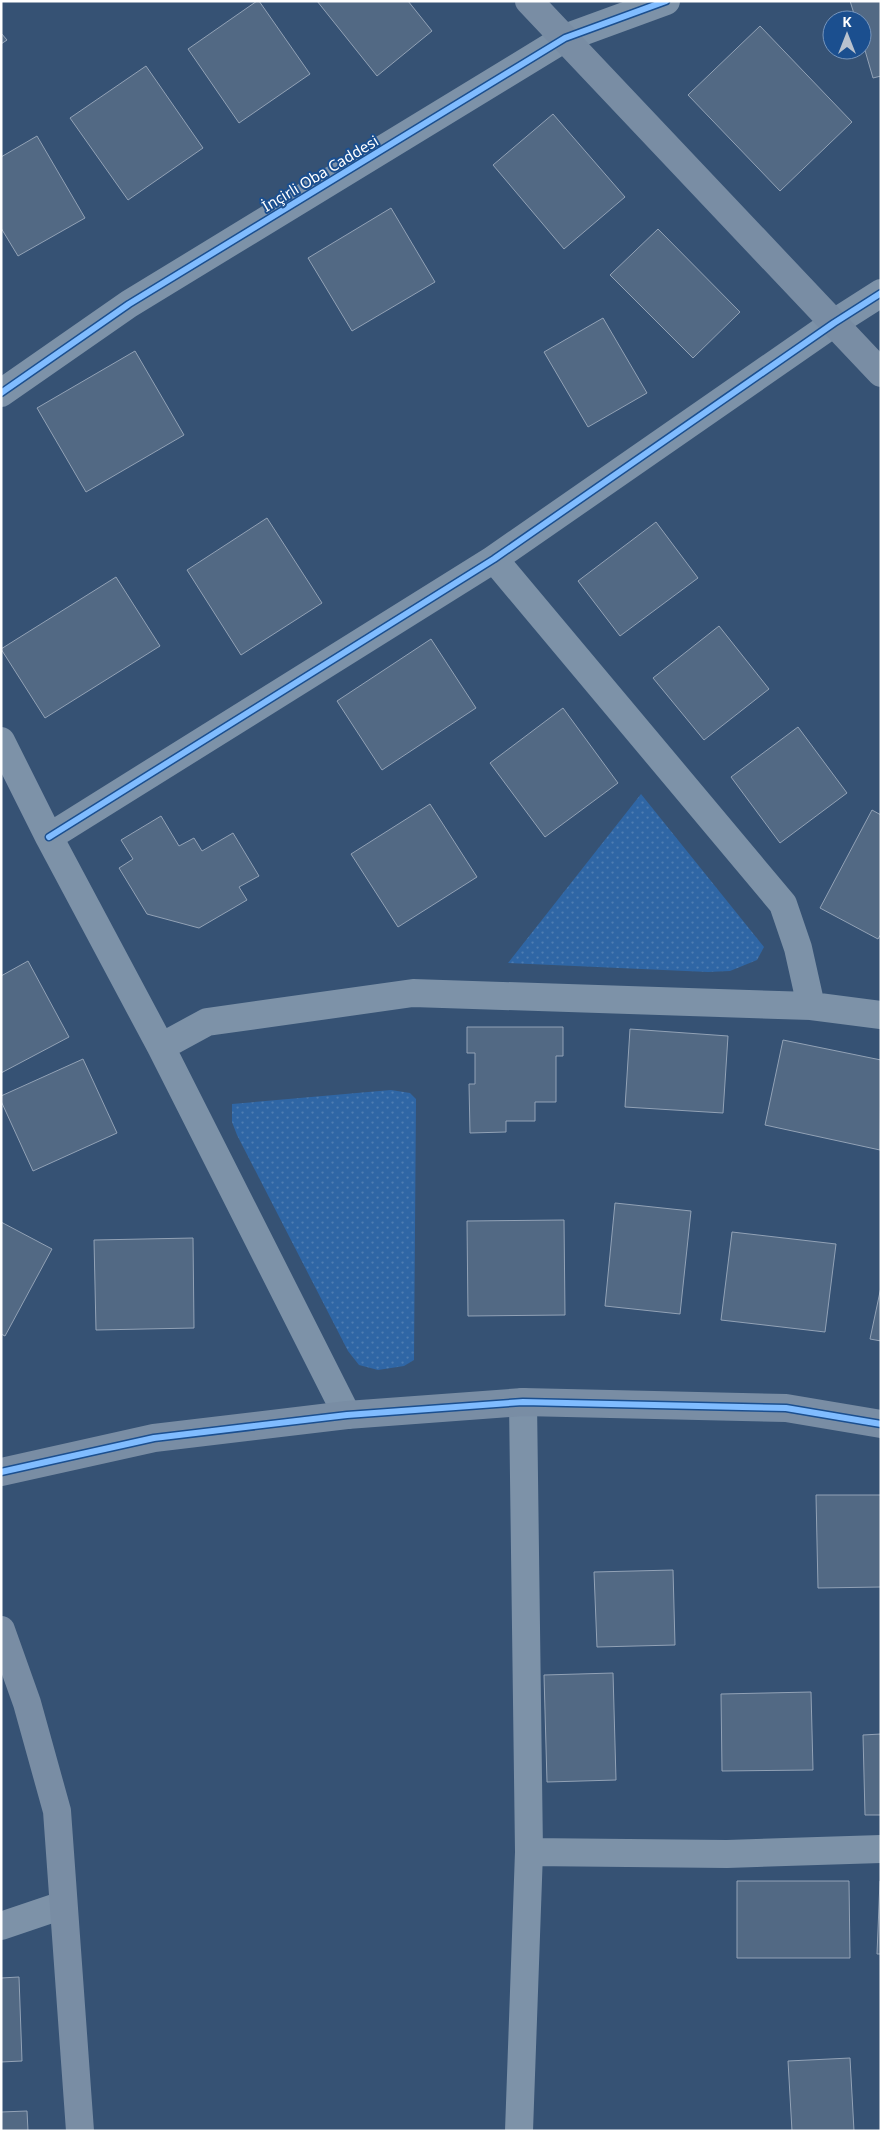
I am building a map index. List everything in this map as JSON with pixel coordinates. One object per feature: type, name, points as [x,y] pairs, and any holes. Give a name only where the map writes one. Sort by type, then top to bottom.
[{"type":"street","points":[[529,1],[881,373]]},
{"type":"street","name":"İnçirli Oba Caddesi","points":[[1,393],[129,304],[565,38],[666,1]]},
{"type":"street","points":[[49,837],[494,559],[834,323],[881,293]]},
{"type":"street","points":[[494,559],[784,904],[798,948],[811,1006]]},
{"type":"street","points":[[1,741],[49,837],[161,1046],[347,1416]]},
{"type":"street","points":[[161,1046],[207,1022],[413,993],[811,1006],[881,1015]]},
{"type":"street","points":[[519,2131],[529,1852],[523,1402]]},
{"type":"street","points":[[1,1472],[154,1438],[347,1416],[523,1402],[786,1408],[881,1424]]},
{"type":"street","points":[[1,1630],[27,1703],[57,1811],[80,2131]]},
{"type":"street","points":[[529,1852],[728,1854],[881,1849]]},
{"type":"street","points":[[1,1926],[63,1905]]},
{"type":"shaded area","points":[[641,794],[764,947],[757,960],[730,971],[708,972],[508,963]]},
{"type":"shaded area","points":[[391,1090],[410,1093],[416,1099],[414,1360],[404,1366],[378,1370],[359,1365],[348,1351],[237,1135],[232,1122],[232,1104]]},
{"type":"building","points":[[259,1],[310,74],[239,123],[188,49]]},
{"type":"building","points":[[317,1],[408,1],[432,31],[377,76]]},
{"type":"building","points":[[850,1],[881,1],[881,76],[873,78],[868,60],[872,60],[872,10],[853,10]]},
{"type":"building","points":[[760,26],[852,122],[780,191],[688,95]]},
{"type":"building","points":[[1,33],[7,40],[1,44]]},
{"type":"building","points":[[146,66],[203,148],[128,200],[70,118]]},
{"type":"building","points":[[553,114],[625,197],[564,249],[493,165]]},
{"type":"building","points":[[37,136],[85,218],[18,256],[1,228],[1,157]]},
{"type":"building","points":[[391,208],[435,282],[352,331],[308,258]]},
{"type":"building","points":[[658,229],[740,312],[693,358],[610,275]]},
{"type":"building","points":[[603,318],[647,393],[588,427],[544,352]]},
{"type":"building","points":[[135,351],[184,435],[86,492],[37,408]]},
{"type":"building","points":[[267,518],[322,603],[241,655],[187,570]]},
{"type":"building","points":[[656,522],[698,578],[620,636],[578,581]]},
{"type":"building","points":[[116,577],[160,646],[45,718],[1,649]]},
{"type":"building","points":[[719,626],[769,689],[704,740],[653,678]]},
{"type":"building","points":[[431,639],[476,708],[382,770],[337,701]]},
{"type":"building","points":[[563,708],[618,783],[545,837],[490,763]]},
{"type":"building","points":[[798,727],[847,793],[780,843],[731,777]]},
{"type":"building","points":[[430,804],[477,877],[398,927],[351,854]]},
{"type":"building","points":[[872,810],[881,815],[881,934],[878,939],[820,908]]},
{"type":"building","points":[[161,816],[179,846],[194,838],[202,851],[233,833],[259,876],[239,887],[247,900],[199,928],[147,914],[119,868],[133,859],[121,840]]},
{"type":"building","points":[[28,961],[69,1037],[1,1073],[1,976]]},
{"type":"building","points":[[467,1027],[563,1027],[563,1056],[556,1056],[556,1102],[535,1102],[535,1121],[506,1121],[506,1132],[470,1133],[469,1084],[475,1084],[475,1053],[467,1053]]},
{"type":"building","points":[[630,1029],[728,1036],[723,1113],[625,1107]]},
{"type":"building","points":[[783,1040],[881,1060],[880,1150],[765,1125]]},
{"type":"building","points":[[83,1059],[117,1133],[33,1171],[1,1101],[1,1096]]},
{"type":"building","points":[[615,1203],[691,1211],[680,1314],[605,1306]]},
{"type":"building","points":[[564,1220],[565,1315],[468,1316],[467,1221]]},
{"type":"building","points":[[1,1222],[52,1249],[5,1336],[1,1334]]},
{"type":"building","points":[[732,1232],[836,1244],[825,1332],[721,1320]]},
{"type":"building","points":[[193,1238],[194,1328],[96,1330],[94,1240]]},
{"type":"building","points":[[881,1287],[881,1341],[870,1339]]},
{"type":"building","points":[[816,1495],[881,1495],[881,1587],[818,1588]]},
{"type":"building","points":[[673,1570],[675,1645],[597,1647],[594,1572]]},
{"type":"building","points":[[613,1673],[616,1780],[547,1782],[544,1675]]},
{"type":"building","points":[[811,1692],[813,1770],[722,1771],[721,1694]]},
{"type":"building","points":[[881,1734],[881,1815],[865,1815],[863,1735]]},
{"type":"building","points":[[737,1881],[849,1881],[850,1958],[737,1958]]},
{"type":"building","points":[[880,1881],[881,1954],[877,1954]]},
{"type":"building","points":[[19,1977],[22,2061],[1,2062],[1,1978]]},
{"type":"building","points":[[850,2058],[854,2131],[792,2131],[788,2061]]},
{"type":"building","points":[[27,2111],[28,2131],[1,2131],[1,2112]]},
{"type":"cycle path","points":[[1,393],[129,304],[565,38],[666,1]]},
{"type":"cycle path","points":[[49,837],[494,559],[834,323],[881,293]]},
{"type":"cycle path","points":[[1,1472],[154,1438],[347,1415],[523,1402],[786,1408],[881,1424]]}]
